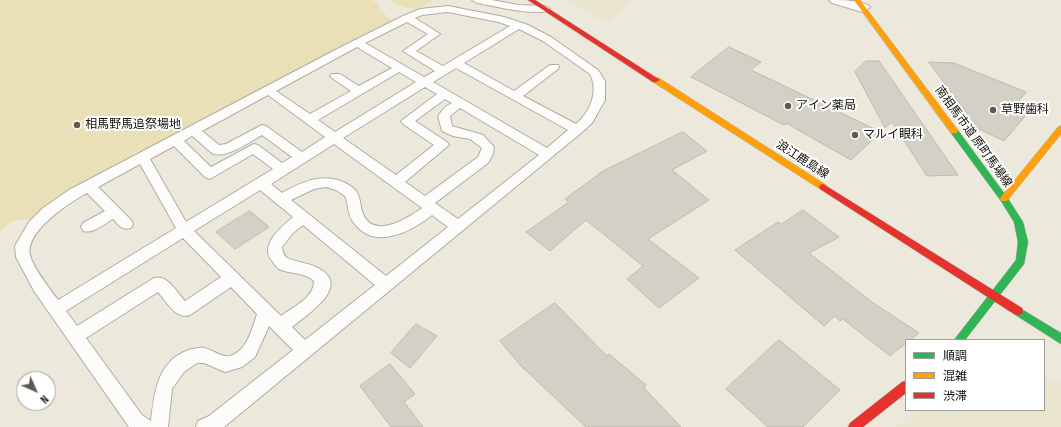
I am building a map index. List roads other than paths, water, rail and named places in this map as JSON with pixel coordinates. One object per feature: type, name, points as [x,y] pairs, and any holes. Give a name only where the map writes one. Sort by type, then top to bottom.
[{"type":"street","name":"浪江鹿島線","points":[[531,0],[883,227],[995,296],[1061,339]]},
{"type":"street","points":[[837,0],[860,3]]},
{"type":"street","name":"南相馬市道 原町馬場線","points":[[860,3],[1004,199],[1018,222],[1023,242],[1021,261],[960,339]]},
{"type":"street","points":[[1004,199],[1061,129]]},
{"type":"street","points":[[854,427],[905,387]]},
{"type":"lane","points":[[477,0],[518,8],[545,9]]},
{"type":"lane","points":[[144,427],[136,421],[39,286],[23,257],[22,246],[34,226],[48,212],[74,194],[142,157],[357,43],[420,12],[448,9],[500,19],[518,25],[547,39],[594,72],[599,81],[599,100],[588,120],[305,351],[227,421],[215,423],[205,427]]},
{"type":"lane","points":[[407,18],[435,34],[408,50],[444,70]]},
{"type":"lane","points":[[56,309],[518,25]]},
{"type":"lane","points":[[357,43],[548,154]]},
{"type":"lane","points":[[455,63],[577,130]]},
{"type":"lane","points":[[515,96],[554,67]]},
{"type":"lane","points":[[309,120],[399,68]]},
{"type":"lane","points":[[336,76],[359,91]]},
{"type":"lane","points":[[268,90],[458,227]]},
{"type":"lane","points":[[396,182],[443,145],[407,121],[445,94]]},
{"type":"lane","points":[[282,199],[311,184],[323,182],[335,184],[351,194],[359,221],[368,228],[380,232],[394,230],[412,223],[428,206],[483,160],[487,154],[488,147],[478,136],[452,131],[446,128],[444,116],[449,110],[460,103]]},
{"type":"lane","points":[[193,130],[217,150],[229,148],[262,129],[302,158]]},
{"type":"lane","points":[[176,140],[210,174],[254,148],[282,170]]},
{"type":"lane","points":[[142,157],[184,230],[305,351]]},
{"type":"lane","points":[[261,183],[386,285]]},
{"type":"lane","points":[[89,186],[126,224]]},
{"type":"lane","points":[[88,227],[114,212]]},
{"type":"lane","points":[[280,326],[316,299],[322,289],[322,279],[316,273],[297,266],[283,264],[276,256],[276,246],[288,229],[304,217]]},
{"type":"lane","points":[[75,336],[159,283],[184,310],[232,278]]},
{"type":"lane","points":[[159,427],[165,385],[182,362],[192,357],[200,356],[211,358],[218,363],[229,365],[241,358],[249,351],[266,312]]},
{"type":"place","name":"アイン薬局","points":[[788,106]]},
{"type":"place","name":"草野歯科","points":[[993,110]]},
{"type":"place","name":"相馬野馬追祭場地","points":[[77,125]]},
{"type":"place","name":"マルイ眼科","points":[[855,135]]}]
